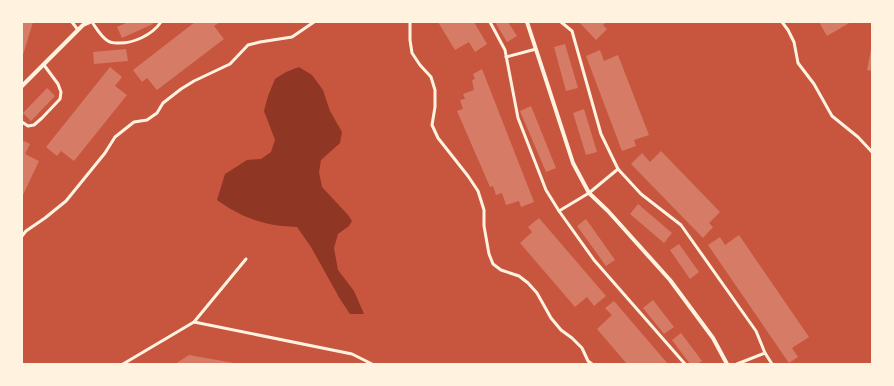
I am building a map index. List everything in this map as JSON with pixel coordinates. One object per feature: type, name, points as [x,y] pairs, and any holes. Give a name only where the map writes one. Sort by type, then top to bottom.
[{"type":"street","points":[[22,86],[78,30],[91,22]]},
{"type":"street","points":[[527,22],[572,163],[589,193],[608,211],[670,280],[713,338],[728,364]]},
{"type":"lane","points":[[72,22],[78,30]]},
{"type":"lane","points":[[91,22],[102,37],[110,42],[120,43],[133,41],[143,37],[161,22]]},
{"type":"lane","points":[[22,236],[26,231],[66,201],[105,153],[115,137],[134,122],[147,120],[157,113],[163,103],[181,89],[194,81],[230,64],[248,45],[292,37],[314,22]]},
{"type":"lane","points":[[410,22],[412,53],[431,77],[435,90],[435,107],[432,125],[438,138],[478,191],[484,210],[484,226],[489,254],[493,264],[501,270],[519,276],[538,293],[551,318],[561,330],[582,348],[588,361],[592,364]]},
{"type":"lane","points":[[490,22],[505,50],[518,118],[546,190],[594,260],[685,364]]},
{"type":"lane","points":[[561,22],[572,31],[601,134],[618,169],[641,194],[681,225],[756,332],[765,353],[772,364]]},
{"type":"lane","points":[[782,22],[794,42],[798,63],[814,84],[832,116],[858,136],[872,152]]},
{"type":"lane","points":[[506,57],[536,49]]},
{"type":"lane","points":[[22,122],[28,126],[34,125],[60,99],[61,92],[58,84],[44,65]]},
{"type":"lane","points":[[22,79],[26,82]]},
{"type":"lane","points":[[559,211],[589,193],[618,169]]},
{"type":"lane","points":[[123,364],[194,322],[246,259]]},
{"type":"lane","points":[[194,322],[352,354],[372,364]]},
{"type":"lane","points":[[737,364],[765,353]]},
{"type":"shaded area","points":[[299,67],[312,75],[323,90],[330,111],[342,132],[340,143],[321,160],[319,172],[322,187],[352,221],[349,226],[338,234],[334,248],[338,270],[354,291],[364,314],[350,314],[311,247],[297,227],[272,225],[248,218],[217,200],[225,174],[247,160],[261,159],[271,152],[275,140],[264,111],[268,96],[275,79],[286,72]]},
{"type":"building","points":[[22,22],[33,22],[22,58]]},
{"type":"building","points":[[128,22],[152,22],[153,24],[122,38],[117,27]]},
{"type":"building","points":[[195,22],[220,22],[214,26],[224,39],[157,90],[147,78],[142,82],[133,70]]},
{"type":"building","points":[[438,22],[474,22],[487,44],[475,52],[469,42],[455,50]]},
{"type":"building","points":[[495,22],[508,22],[517,36],[507,42]]},
{"type":"building","points":[[579,22],[606,22],[603,25],[607,29],[596,40]]},
{"type":"building","points":[[819,22],[851,22],[827,36]]},
{"type":"building","points":[[565,44],[578,88],[566,91],[554,47]]},
{"type":"building","points":[[126,49],[128,61],[94,64],[93,52]]},
{"type":"building","points":[[600,50],[604,61],[618,55],[649,135],[634,140],[636,146],[622,151],[586,56]]},
{"type":"building","points":[[872,50],[872,71],[867,70]]},
{"type":"building","points":[[110,67],[122,77],[115,86],[127,95],[74,161],[61,151],[57,156],[46,147]]},
{"type":"building","points":[[482,69],[534,202],[521,207],[519,201],[506,205],[502,193],[496,195],[493,186],[490,187],[457,111],[463,109],[460,100],[465,99],[463,94],[474,90],[472,80],[475,79],[473,74]]},
{"type":"building","points":[[47,88],[55,96],[31,121],[23,113]]},
{"type":"building","points":[[531,106],[556,168],[546,172],[520,111]]},
{"type":"building","points":[[584,109],[597,152],[586,155],[573,113]]},
{"type":"building","points":[[22,140],[30,144],[25,154],[39,161],[22,197]]},
{"type":"building","points":[[661,151],[720,212],[709,223],[713,227],[703,238],[631,164],[642,153],[650,162]]},
{"type":"building","points":[[638,204],[672,233],[664,243],[630,214]]},
{"type":"building","points":[[539,218],[606,296],[594,306],[587,297],[575,307],[520,243],[532,232],[528,227]]},
{"type":"building","points":[[586,219],[615,260],[606,266],[577,226]]},
{"type":"building","points":[[739,235],[809,337],[792,348],[798,357],[789,363],[708,245],[720,237],[725,245]]},
{"type":"building","points":[[679,244],[699,272],[690,279],[670,250]]},
{"type":"building","points":[[653,300],[674,327],[664,334],[643,308]]},
{"type":"building","points":[[614,301],[668,364],[627,364],[597,329],[612,315],[605,308]]},
{"type":"building","points":[[681,333],[702,361],[698,364],[690,364],[672,340]]},
{"type":"building","points":[[189,355],[234,363],[234,364],[175,364]]}]
